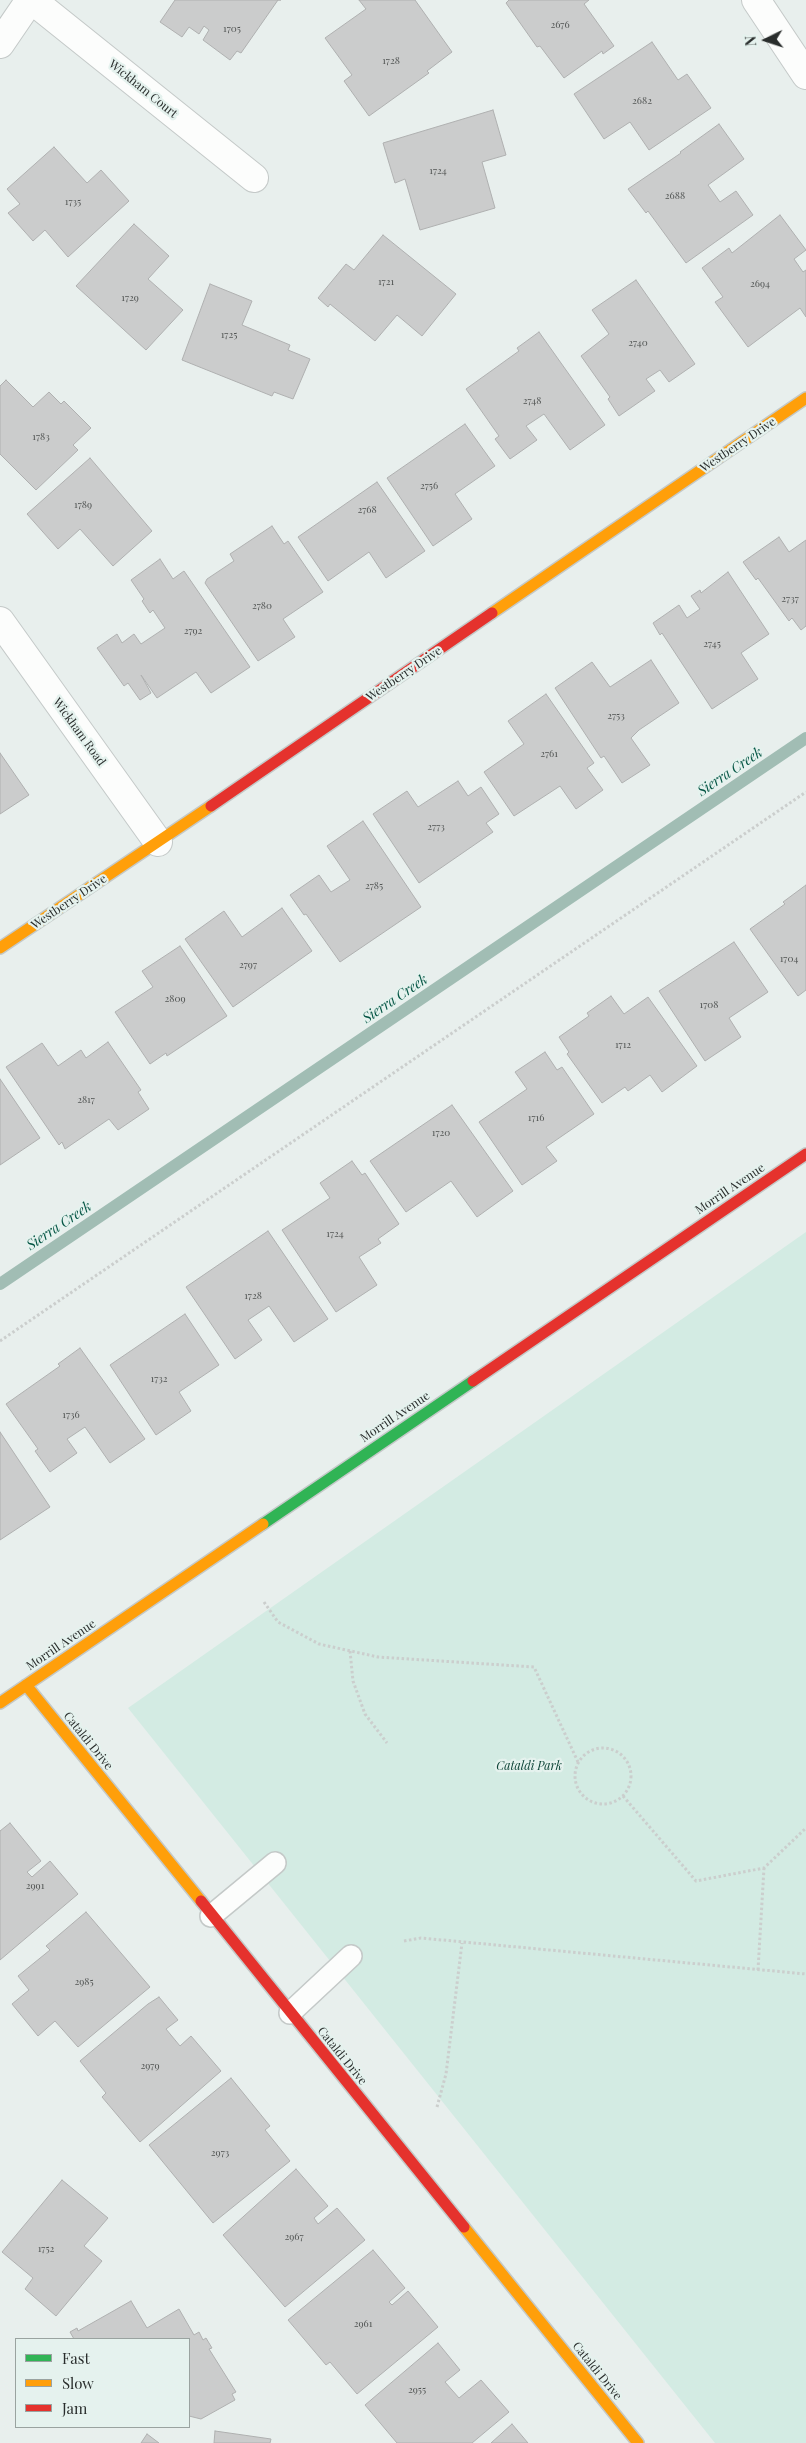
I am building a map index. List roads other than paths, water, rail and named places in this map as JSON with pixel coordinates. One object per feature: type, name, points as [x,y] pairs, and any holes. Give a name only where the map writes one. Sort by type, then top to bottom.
[{"type":"street","points":[[0,44],[31,0]]},
{"type":"street","name":"Wickham Court","points":[[31,0],[254,178]]},
{"type":"street","points":[[756,0],[806,75]]},
{"type":"street","name":"Westberry Drive","points":[[0,948],[158,842],[806,398]]},
{"type":"street","name":"Wickham Road","points":[[0,621],[158,842]]},
{"type":"street","name":"Morrill Avenue","points":[[0,1703],[806,1154]]},
{"type":"street","name":"Cataldi Drive","points":[[26,1685],[638,2443]]},
{"type":"lane","points":[[211,1916],[275,1863]]},
{"type":"lane","points":[[290,2013],[351,1956]]},
{"type":"waterway","name":"Sierra Creek","points":[[0,1284],[806,738]]},
{"type":"park label","name":"Cataldi Park","points":[[529,1766]]}]
